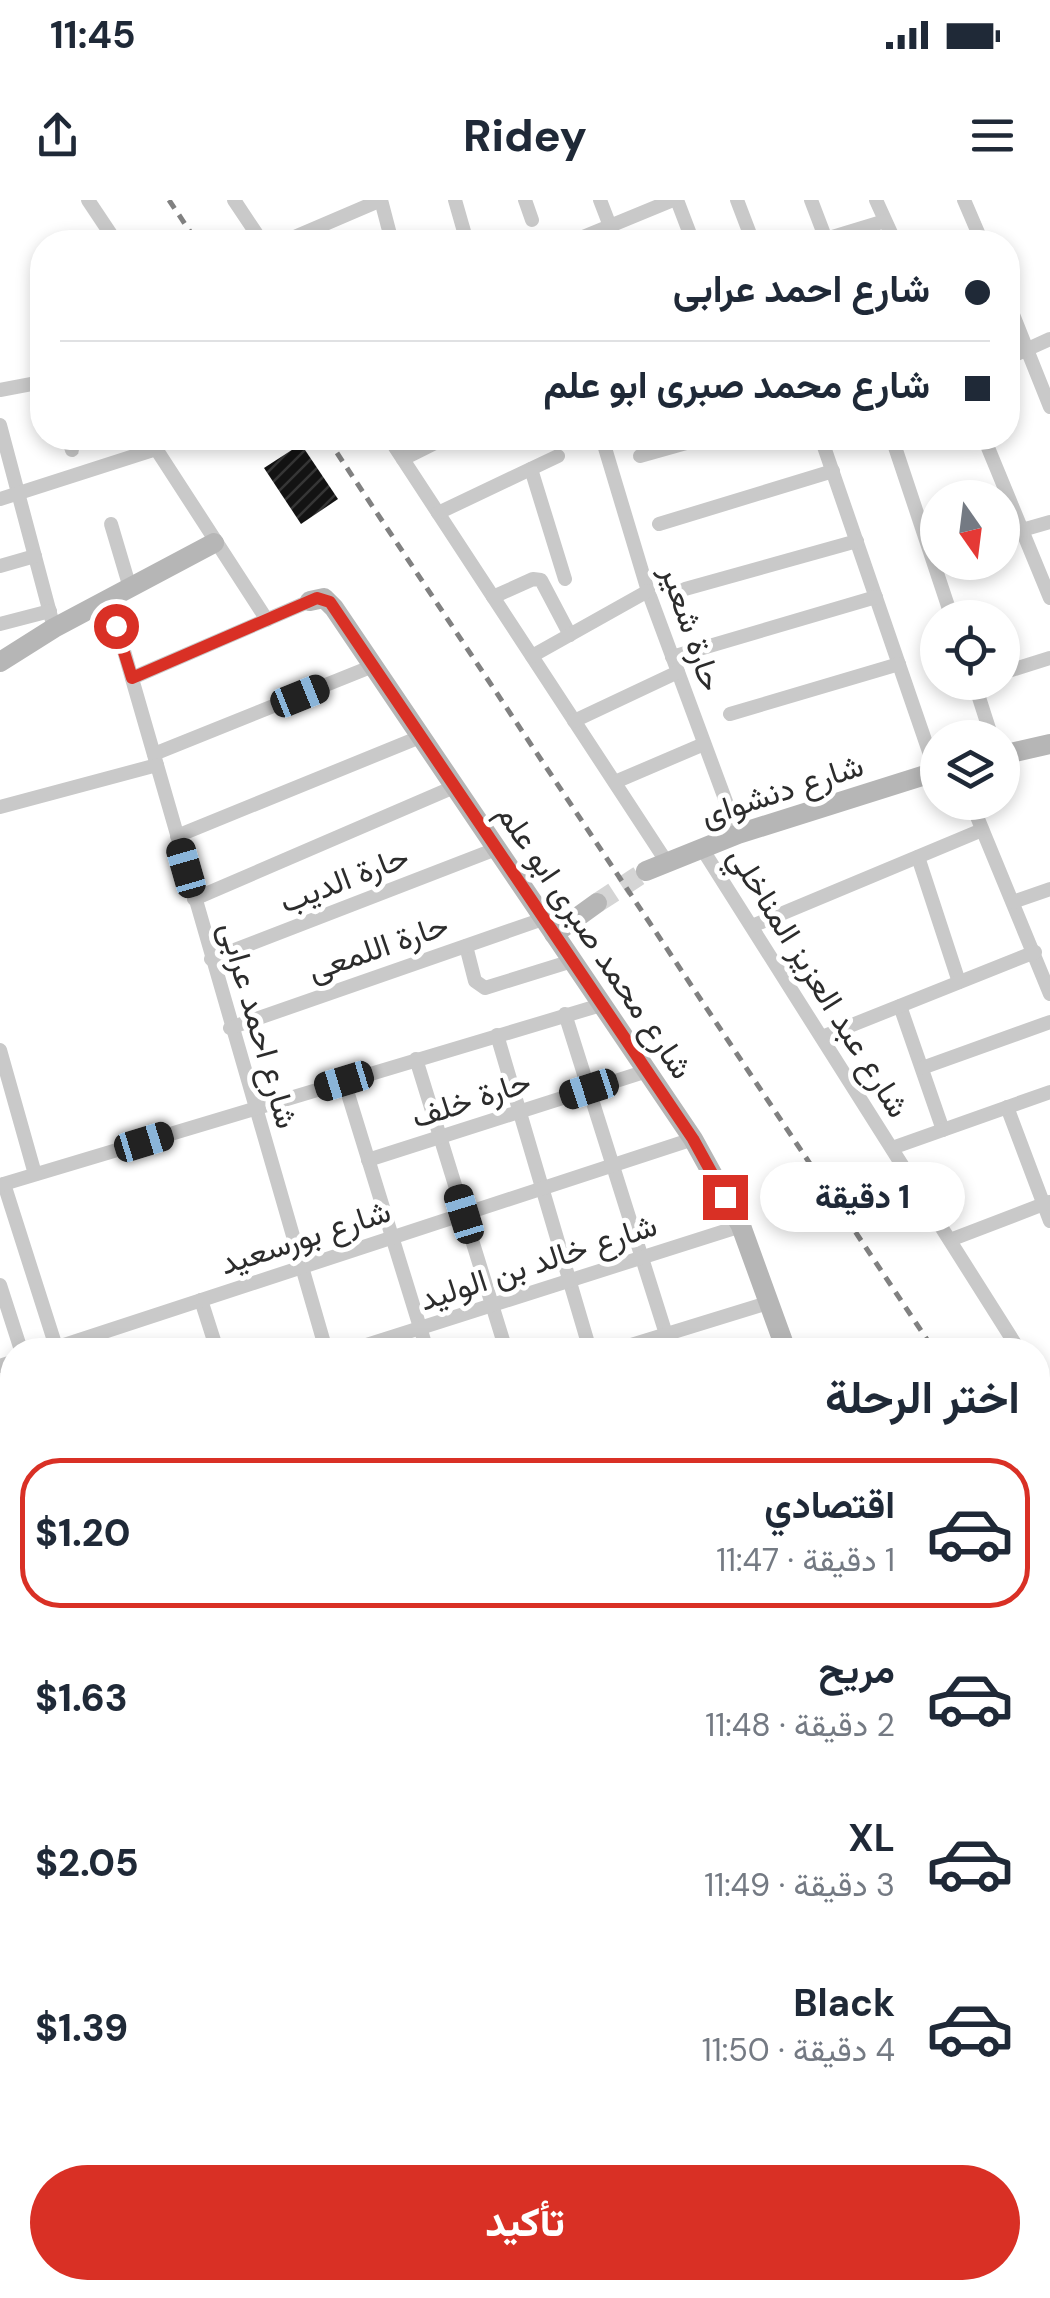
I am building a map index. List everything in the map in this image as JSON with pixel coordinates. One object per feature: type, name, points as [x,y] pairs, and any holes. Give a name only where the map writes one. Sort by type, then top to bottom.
[{"type":"street","points":[[88,200],[108,230]]},
{"type":"street","points":[[234,200],[254,230]]},
{"type":"street","points":[[311,230],[381,200],[389,230]]},
{"type":"street","points":[[454,200],[463,230]]},
{"type":"street","points":[[525,200],[532,220]]},
{"type":"street","points":[[600,200],[610,226]]},
{"type":"street","points":[[600,230],[675,200],[688,230]]},
{"type":"street","points":[[736,200],[749,230]]},
{"type":"street","points":[[811,200],[820,230]]},
{"type":"street","points":[[876,200],[889,230]]},
{"type":"street","points":[[964,200],[977,230]]},
{"type":"street","points":[[857,230],[885,221]]},
{"type":"street","points":[[1020,330],[1050,407]]},
{"type":"street","points":[[1020,353],[1050,339]]},
{"type":"street","points":[[0,390],[30,384]]},
{"type":"street","points":[[0,425],[52,619]]},
{"type":"street","points":[[0,499],[134,450]]},
{"type":"street","points":[[157,450],[267,620]]},
{"type":"street","points":[[397,450],[615,782],[656,866]]},
{"type":"street","points":[[403,459],[421,450]]},
{"type":"street","name":"حارة شعير","points":[[606,450],[648,591],[738,834]]},
{"type":"street","points":[[640,456],[661,450]]},
{"type":"street","points":[[826,450],[920,724]]},
{"type":"street","points":[[896,450],[946,600]]},
{"type":"street","points":[[989,450],[1050,598]]},
{"type":"street","points":[[438,513],[558,456]]},
{"type":"street","points":[[530,469],[565,580]]},
{"type":"street","points":[[659,524],[833,471]]},
{"type":"street","points":[[1022,530],[1050,522]]},
{"type":"street","points":[[111,524],[130,588]]},
{"type":"street","points":[[685,589],[857,541]]},
{"type":"street","points":[[0,624],[52,619],[108,599],[214,543]]},
{"type":"street","points":[[0,566],[35,556]]},
{"type":"street","points":[[493,596],[533,579],[540,580],[570,634]]},
{"type":"street","points":[[532,656],[648,591]]},
{"type":"street","points":[[672,657],[876,597]]},
{"type":"street","name":"شارع احمد عرابى","points":[[108,599],[322,1338]]},
{"type":"street","points":[[132,678],[310,601]]},
{"type":"street","name":"شارع محمد صبرى ابو علم","points":[[310,601],[330,602],[693,1139],[741,1226],[782,1338]]},
{"type":"street","points":[[0,662],[52,619]]},
{"type":"street","points":[[1020,667],[1050,658]]},
{"type":"street","points":[[730,714],[899,664]]},
{"type":"street","points":[[0,808],[155,760],[373,666]]},
{"type":"street","points":[[574,721],[678,672]]},
{"type":"street","points":[[177,836],[420,737]]},
{"type":"street","points":[[615,782],[704,744]]},
{"type":"street","points":[[1020,752],[1049,746]]},
{"type":"street","name":"شارع دنشواى","points":[[656,866],[738,834],[920,777]]},
{"type":"street","points":[[194,899],[454,787]]},
{"type":"street","points":[[978,820],[1047,974],[1050,994]]},
{"type":"street","points":[[752,926],[982,830]]},
{"type":"street","name":"شارع عبد العزيز المناخلي","points":[[701,847],[1011,1338]]},
{"type":"street","name":"حارة الديب","points":[[211,959],[496,849]]},
{"type":"street","points":[[918,857],[959,982]]},
{"type":"street","points":[[1013,902],[1050,889]]},
{"type":"street","points":[[548,926],[597,903]]},
{"type":"street","name":"حارة اللمعى","points":[[230,1028],[466,946],[548,926]]},
{"type":"street","points":[[466,946],[474,981],[485,988],[572,962]]},
{"type":"street","points":[[822,1037],[1034,952]]},
{"type":"street","points":[[51,1338],[2,1184],[602,1004]]},
{"type":"street","points":[[900,1006],[943,1130]]},
{"type":"street","points":[[565,1014],[667,1338]]},
{"type":"street","points":[[922,1068],[1050,1022]]},
{"type":"street","points":[[497,1034],[586,1338]]},
{"type":"street","points":[[1,1055],[35,1174]]},
{"type":"street","points":[[416,1059],[502,1338]]},
{"type":"street","name":"حارة خلف","points":[[368,1160],[647,1072]]},
{"type":"street","points":[[344,1081],[423,1338]]},
{"type":"street","points":[[892,1148],[1050,1092]]},
{"type":"street","points":[[1007,1107],[1047,1202],[1050,1221]]},
{"type":"street","name":"شارع بورسعيد","points":[[87,1338],[693,1139]]},
{"type":"street","points":[[950,1240],[1047,1202]]},
{"type":"street","name":"شارع خالد بن الوليد","points":[[388,1338],[741,1226]]},
{"type":"street","points":[[0,1285],[17,1338]]},
{"type":"street","points":[[201,1300],[213,1338]]},
{"type":"street","points":[[653,1338],[772,1302]]},
{"type":"building","points":[[292,450],[305,450],[338,499],[301,524],[264,468]]},
{"type":"tunnel","points":[[597,903],[646,871]]},
{"type":"railway","points":[[169,200],[189,230]]},
{"type":"railway","points":[[335,450],[926,1338]]},
{"type":"route","points":[[116,626],[132,678],[317,598],[330,602],[693,1139],[725,1197]]}]
